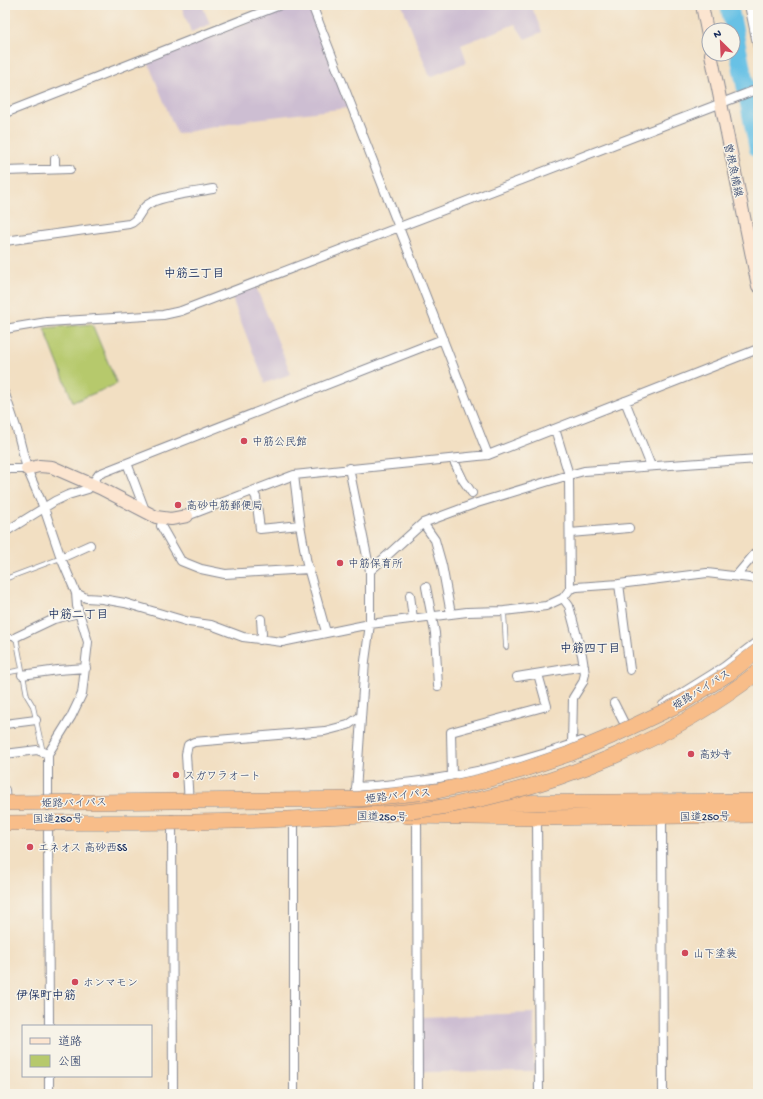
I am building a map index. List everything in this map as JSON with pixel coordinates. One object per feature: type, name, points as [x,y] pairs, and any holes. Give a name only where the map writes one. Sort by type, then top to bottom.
[{"type":"highway","name":"姫路バイパス","points":[[5,809],[359,800],[437,791],[479,782],[522,770],[569,754],[612,736],[682,703],[728,674],[758,651]]},
{"type":"highway","name":"姫路バイパス","points":[[5,823],[260,821],[399,813],[453,805],[499,794],[545,780],[592,764],[639,744],[678,724],[738,687],[758,672]]},
{"type":"highway","name":"国道250号","points":[[48,812],[189,805],[758,801]]},
{"type":"highway","name":"国道250号","points":[[5,809],[172,817],[294,815],[537,818],[758,815]]},
{"type":"main road","points":[[702,5],[705,22]]},
{"type":"main road","name":"曽根魚橋線","points":[[712,62],[758,286]]},
{"type":"main road","points":[[27,469],[40,466],[52,467],[91,484],[147,514],[163,518],[187,516]]},
{"type":"street","points":[[5,113],[280,5]]},
{"type":"street","points":[[312,5],[488,455]]},
{"type":"street","points":[[749,5],[758,48]]},
{"type":"street","points":[[5,329],[47,322],[162,315],[181,311],[757,89]]},
{"type":"street","points":[[55,159],[55,169]]},
{"type":"street","points":[[5,171],[70,169]]},
{"type":"street","points":[[5,242],[128,224],[134,222],[146,206],[156,201],[213,189]]},
{"type":"street","points":[[5,532],[68,494],[88,489],[100,474],[443,339]]},
{"type":"street","points":[[187,516],[253,492],[294,475],[349,468],[488,455],[758,349]]},
{"type":"street","points":[[5,394],[17,430],[27,469],[44,508],[61,558],[76,593],[79,613],[88,642],[82,694],[67,723],[45,753],[48,812],[49,1025]]},
{"type":"street","points":[[624,401],[651,466]]},
{"type":"street","points":[[555,429],[569,474],[570,589]]},
{"type":"street","points":[[453,459],[463,480],[472,493]]},
{"type":"street","points":[[370,571],[423,523],[477,503],[569,474],[584,471],[758,459]]},
{"type":"street","points":[[127,463],[147,514]]},
{"type":"street","points":[[349,468],[370,571],[370,624],[365,661],[355,804]]},
{"type":"street","points":[[5,469],[27,469]]},
{"type":"street","points":[[294,475],[300,525],[309,569],[326,632]]},
{"type":"street","points":[[253,492],[256,497],[260,529],[300,525]]},
{"type":"street","points":[[163,518],[162,526],[181,561],[201,569],[225,574],[309,569]]},
{"type":"street","points":[[423,523],[435,540],[439,552],[451,614]]},
{"type":"street","points":[[570,533],[629,528]]},
{"type":"street","points":[[61,558],[90,545]]},
{"type":"street","points":[[736,576],[758,550]]},
{"type":"street","points":[[76,593],[86,598],[125,603],[189,622],[211,625],[243,637],[282,642],[370,624],[451,614],[504,611],[546,606],[563,598],[570,589],[577,586],[619,584],[707,573],[758,579]]},
{"type":"street","points":[[619,584],[622,640],[630,670]]},
{"type":"street","points":[[426,587],[435,633],[438,686]]},
{"type":"street","points":[[410,594],[413,619]]},
{"type":"street","points":[[563,598],[569,606],[585,674],[583,682],[573,698],[572,745]]},
{"type":"street","points":[[16,637],[54,619],[79,613]]},
{"type":"street","points":[[260,640],[262,634],[261,619]]},
{"type":"street","points":[[356,787],[398,785],[472,774],[572,745],[601,734],[660,706],[724,667],[758,641]]},
{"type":"street","points":[[517,676],[584,666]]},
{"type":"street","points":[[22,673],[86,668]]},
{"type":"street","points":[[452,777],[451,732],[547,706],[538,674]]},
{"type":"street","points":[[614,703],[624,723]]},
{"type":"street","points":[[189,805],[186,754],[188,745],[194,742],[324,731],[348,725],[361,716]]},
{"type":"street","points":[[5,724],[36,720]]},
{"type":"street","points":[[5,754],[37,750],[45,753]]},
{"type":"street","points":[[5,790],[5,809]]},
{"type":"street","points":[[294,815],[294,1094]]},
{"type":"street","points":[[417,816],[418,1094]]},
{"type":"street","points":[[662,816],[663,1094]]},
{"type":"street","points":[[172,817],[173,1094]]},
{"type":"street","points":[[537,818],[539,1094]]},
{"type":"street","points":[[49,1077],[49,1094]]},
{"type":"lane","points":[[5,579],[61,558]]},
{"type":"lane","points":[[504,611],[506,647]]},
{"type":"lane","points":[[5,638],[16,637],[27,696],[33,706],[45,753]]},
{"type":"lane","points":[[5,673],[22,673]]},
{"type":"shaded area","points":[[181,5],[202,5],[210,24],[191,32]]},
{"type":"shaded area","points":[[293,5],[309,5],[348,108],[255,119],[177,134],[148,62]]},
{"type":"shaded area","points":[[402,5],[531,5],[542,32],[525,39],[515,24],[461,45],[467,62],[430,77]]},
{"type":"shaded area","points":[[256,287],[291,374],[265,383],[231,296]]},
{"type":"shaded area","points":[[534,1013],[534,1071],[421,1072],[421,1017]]},
{"type":"green space","points":[[92,324],[117,384],[73,402],[44,328]]},
{"type":"waterway","points":[[729,5],[758,149]]},
{"type":"place","name":"中筋公民館","points":[[244,441]]},
{"type":"place","name":"高砂中筋郵便局","points":[[178,505]]},
{"type":"place","name":"中筋保育所","points":[[340,563]]},
{"type":"place","name":"高妙寺","points":[[691,754]]},
{"type":"place","name":"スガワラオート","points":[[176,775]]},
{"type":"place","name":"エネオス 高砂西SS","points":[[30,847]]},
{"type":"place","name":"山下塗装","points":[[685,953]]},
{"type":"place","name":"ホンマモン","points":[[75,982]]},
{"type":"district","name":"中筋三丁目","points":[[194,273]]},
{"type":"district","name":"中筋二丁目","points":[[78,614]]},
{"type":"district","name":"中筋四丁目","points":[[590,648]]},
{"type":"district","name":"伊保町中筋","points":[[46,995]]}]
